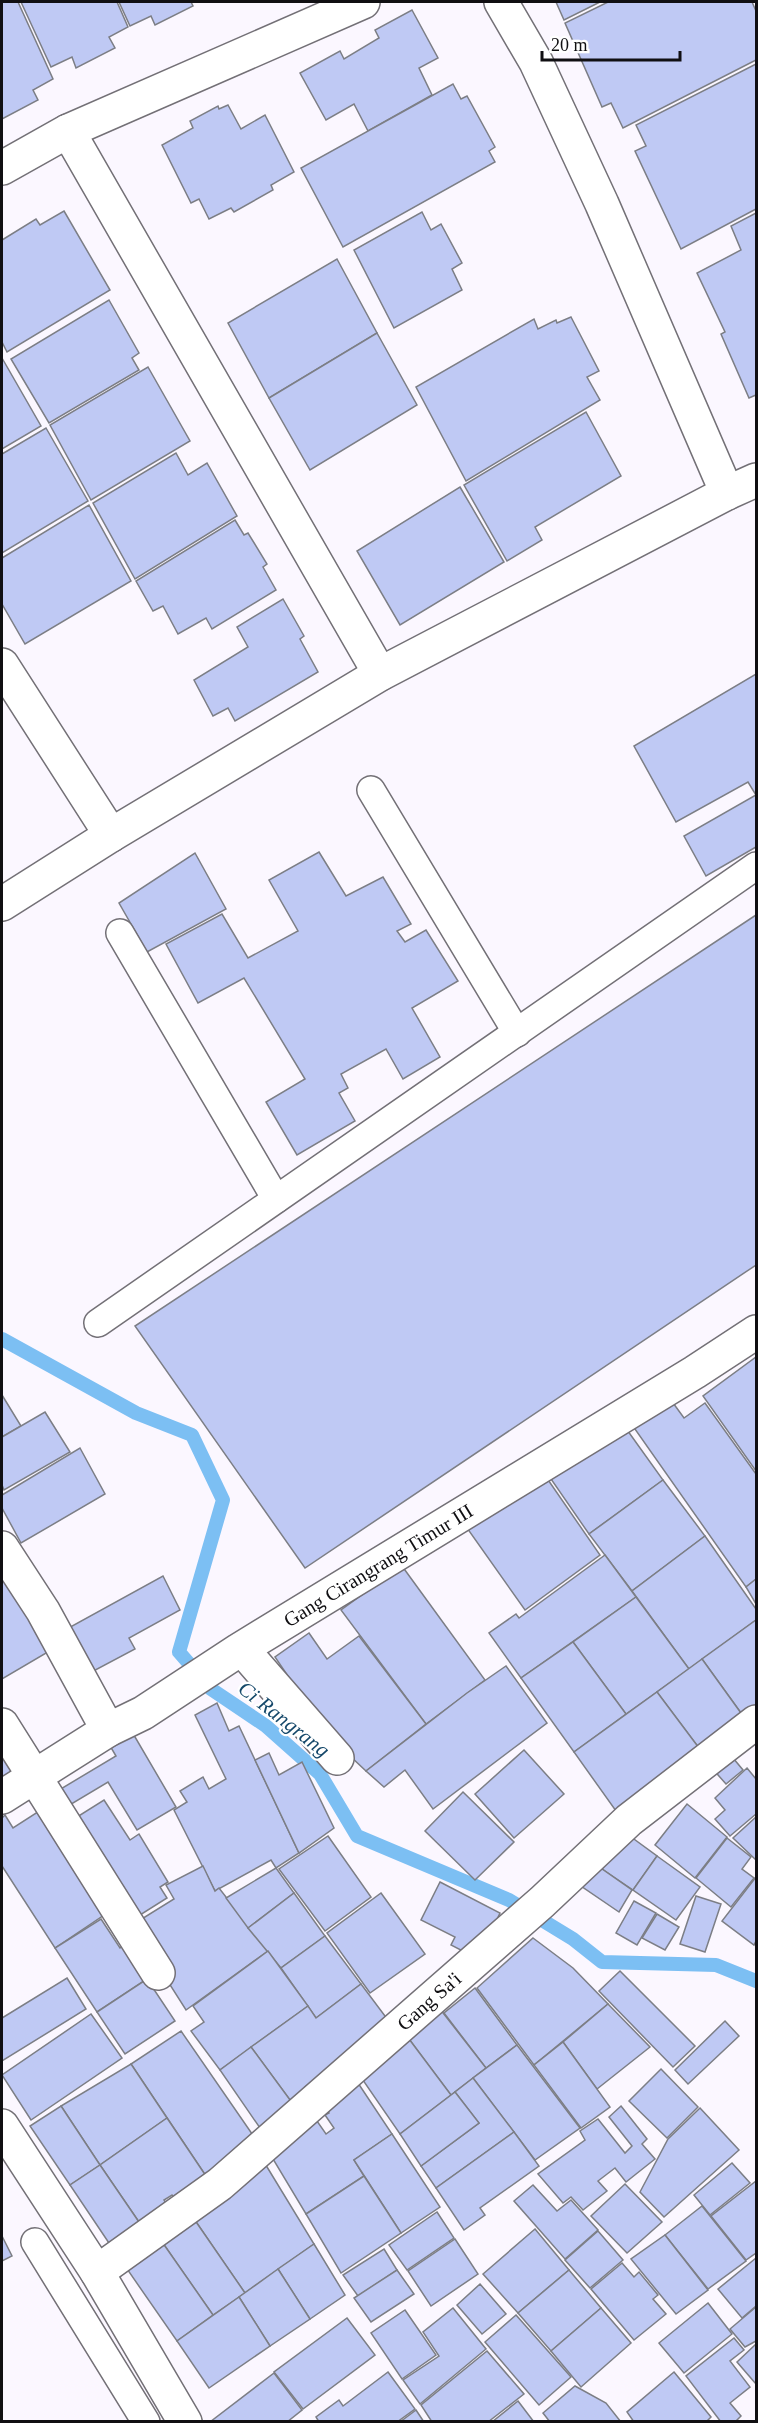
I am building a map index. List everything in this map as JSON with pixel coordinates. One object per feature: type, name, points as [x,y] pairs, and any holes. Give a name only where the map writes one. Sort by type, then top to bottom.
[{"type":"street","points":[[2,168],[68,131],[363,2]]},
{"type":"street","points":[[501,2],[536,62],[727,493]]},
{"type":"street","points":[[68,131],[380,674]]},
{"type":"street","points":[[2,904],[111,835],[380,674],[756,480]]},
{"type":"street","points":[[2,665],[111,835]]},
{"type":"street","name":"Gang Cirangrang Timur III","points":[[2,1797],[33,1777],[68,1768],[108,1730],[143,1713],[240,1649],[675,1384],[756,1332]]},
{"type":"street","points":[[2,1548],[43,1611],[108,1730]]},
{"type":"street","points":[[240,1649],[337,1758]]},
{"type":"street","name":"Gang Sa'i","points":[[97,2272],[220,2184],[542,1902],[629,1820],[756,1722]]},
{"type":"street","points":[[2,1725],[158,1973]]},
{"type":"street","points":[[2,2126],[97,2272],[185,2421]]},
{"type":"lane","points":[[371,790],[517,1033]]},
{"type":"lane","points":[[98,1323],[756,867]]},
{"type":"lane","points":[[120,933],[276,1200]]},
{"type":"lane","points":[[35,2242],[146,2421]]},
{"type":"building","points":[[2,2],[18,2],[53,79],[33,90],[38,100],[2,119]]},
{"type":"building","points":[[21,2],[117,2],[128,27],[109,37],[115,48],[76,68],[72,57],[51,67]]},
{"type":"building","points":[[119,2],[191,2],[193,6],[155,25],[151,16],[130,26]]},
{"type":"building","points":[[556,2],[600,2],[564,20]]},
{"type":"building","points":[[608,2],[752,2],[756,11],[756,60],[623,128],[611,103],[602,107],[565,23]]},
{"type":"building","points":[[412,10],[438,58],[419,68],[432,95],[368,131],[354,104],[326,120],[300,73],[340,51],[344,59],[379,38],[375,30]]},
{"type":"building","points":[[756,64],[756,209],[681,249],[635,151],[646,146],[636,125]]},
{"type":"building","points":[[453,84],[461,99],[467,96],[495,147],[489,151],[495,162],[343,247],[301,168]]},
{"type":"building","points":[[228,105],[241,129],[265,115],[294,172],[271,185],[273,190],[234,212],[231,208],[209,219],[199,199],[191,203],[162,145],[193,128],[190,121],[218,106],[219,109]]},
{"type":"building","points":[[64,211],[110,290],[7,352],[2,342],[2,240],[36,219],[40,225]]},
{"type":"building","points":[[422,212],[431,230],[441,224],[462,263],[452,269],[462,290],[394,328],[354,250]]},
{"type":"building","points":[[756,213],[756,395],[749,398],[721,334],[725,332],[697,273],[741,250],[731,226]]},
{"type":"building","points":[[337,259],[377,333],[269,398],[228,323]]},
{"type":"building","points":[[109,300],[139,353],[132,358],[139,370],[49,423],[11,359]]},
{"type":"building","points":[[571,317],[599,371],[587,377],[600,400],[466,481],[416,387],[534,319],[538,329],[556,320],[557,323]]},
{"type":"building","points":[[377,333],[417,405],[310,470],[269,398]]},
{"type":"building","points":[[2,358],[41,426],[2,449]]},
{"type":"building","points":[[148,367],[190,441],[91,500],[50,425]]},
{"type":"building","points":[[586,412],[621,476],[535,527],[542,540],[507,561],[464,485]]},
{"type":"building","points":[[46,428],[88,501],[2,553],[2,454]]},
{"type":"building","points":[[176,453],[188,475],[207,463],[237,516],[135,579],[93,503]]},
{"type":"building","points":[[460,487],[504,562],[400,625],[357,551]]},
{"type":"building","points":[[89,505],[131,581],[25,644],[2,604],[2,558]]},
{"type":"building","points":[[235,520],[244,535],[248,533],[267,564],[263,567],[276,590],[212,629],[206,618],[178,634],[163,606],[153,611],[136,581]]},
{"type":"building","points":[[283,599],[304,636],[300,639],[318,672],[235,721],[228,708],[213,716],[194,680],[248,647],[237,627]]},
{"type":"building","points":[[756,674],[756,795],[748,782],[676,822],[634,746]]},
{"type":"building","points":[[756,795],[756,847],[706,876],[684,836]]},
{"type":"building","points":[[319,852],[346,896],[383,877],[411,924],[397,931],[405,942],[426,930],[458,981],[412,1008],[440,1057],[403,1079],[386,1049],[341,1074],[348,1088],[339,1093],[355,1121],[297,1155],[266,1102],[305,1079],[244,978],[198,1003],[166,944],[222,914],[248,958],[298,931],[269,880]]},
{"type":"building","points":[[195,853],[226,909],[147,952],[119,903]]},
{"type":"building","points":[[756,915],[756,1265],[305,1568],[135,1326]]},
{"type":"building","points":[[756,1357],[756,1471],[703,1396]]},
{"type":"building","points":[[2,1395],[21,1426],[2,1437]]},
{"type":"building","points":[[668,1396],[684,1418],[705,1403],[756,1474],[756,1579],[746,1587],[630,1422]]},
{"type":"building","points":[[45,1412],[70,1452],[4,1490],[2,1485],[2,1437]]},
{"type":"building","points":[[625,1427],[663,1480],[589,1534],[551,1479]]},
{"type":"building","points":[[80,1448],[105,1494],[21,1543],[2,1508],[2,1495]]},
{"type":"building","points":[[544,1474],[600,1555],[525,1610],[467,1528]]},
{"type":"building","points":[[663,1480],[705,1536],[632,1591],[589,1534]]},
{"type":"building","points":[[705,1536],[756,1609],[756,1620],[689,1669],[632,1591]]},
{"type":"building","points":[[605,1555],[636,1597],[521,1678],[489,1633],[516,1614],[519,1618]]},
{"type":"building","points":[[2,1560],[53,1649],[2,1679]]},
{"type":"building","points":[[402,1566],[485,1680],[426,1724],[341,1610]]},
{"type":"building","points":[[163,1576],[180,1610],[129,1638],[135,1649],[86,1675],[63,1631]]},
{"type":"building","points":[[756,1579],[756,1604],[746,1587]]},
{"type":"building","points":[[636,1597],[689,1669],[626,1714],[573,1642]]},
{"type":"building","points":[[756,1620],[756,1712],[746,1720],[702,1659]]},
{"type":"building","points":[[309,1633],[327,1659],[359,1636],[426,1724],[366,1771],[278,1688],[290,1679],[275,1657]]},
{"type":"building","points":[[573,1642],[626,1714],[574,1752],[521,1678]]},
{"type":"building","points":[[702,1659],[746,1720],[705,1756],[657,1692]]},
{"type":"building","points":[[506,1666],[547,1723],[433,1809],[405,1770],[384,1787],[366,1771],[467,1693]]},
{"type":"building","points":[[657,1692],[705,1756],[621,1818],[574,1752]]},
{"type":"building","points":[[217,1703],[229,1731],[239,1726],[299,1853],[276,1868],[271,1860],[215,1891],[174,1810],[187,1802],[180,1791],[203,1777],[209,1789],[226,1779],[195,1715]]},
{"type":"building","points":[[128,1725],[176,1807],[137,1830],[108,1782],[63,1809],[54,1793],[116,1756],[106,1739]]},
{"type":"building","points":[[2,1738],[22,1773],[2,1786]]},
{"type":"building","points":[[524,1750],[564,1794],[514,1838],[475,1794]]},
{"type":"building","points":[[728,1752],[743,1770],[726,1784],[711,1767]]},
{"type":"building","points":[[269,1753],[279,1775],[302,1762],[334,1828],[299,1853],[255,1760]]},
{"type":"building","points":[[747,1768],[756,1779],[756,1814],[730,1836],[715,1819],[725,1810],[715,1798]]},
{"type":"building","points":[[463,1792],[514,1842],[475,1880],[425,1831]]},
{"type":"building","points":[[104,1800],[130,1840],[139,1834],[168,1882],[160,1887],[167,1898],[129,1922],[69,1822]]},
{"type":"building","points":[[687,1804],[727,1837],[695,1878],[655,1845]]},
{"type":"building","points":[[47,1806],[113,1909],[55,1948],[2,1866],[2,1818],[5,1815],[13,1828]]},
{"type":"building","points":[[756,1817],[756,1860],[733,1838]]},
{"type":"building","points":[[627,1834],[657,1856],[633,1890],[602,1869]]},
{"type":"building","points":[[328,1836],[371,1897],[325,1931],[279,1869]]},
{"type":"building","points":[[727,1838],[751,1857],[742,1869],[754,1878],[731,1907],[696,1878]]},
{"type":"building","points":[[657,1856],[700,1887],[676,1920],[633,1890]]},
{"type":"building","points":[[591,1864],[632,1890],[619,1912],[578,1884]]},
{"type":"building","points":[[203,1866],[215,1891],[219,1888],[268,1951],[186,2010],[132,1925],[174,1899],[166,1885]]},
{"type":"building","points":[[276,1868],[294,1893],[248,1928],[226,1898]]},
{"type":"building","points":[[756,1877],[756,1941],[754,1945],[722,1921]]},
{"type":"building","points":[[440,1882],[500,1913],[478,1959],[451,1945],[455,1937],[421,1920]]},
{"type":"building","points":[[294,1893],[325,1936],[281,1968],[248,1928]]},
{"type":"building","points":[[381,1893],[425,1954],[370,1993],[327,1933]]},
{"type":"building","points":[[696,1896],[721,1904],[705,1952],[680,1944]]},
{"type":"building","points":[[634,1901],[656,1913],[637,1945],[616,1933]]},
{"type":"building","points":[[657,1914],[679,1927],[665,1950],[642,1938]]},
{"type":"building","points":[[101,1919],[120,1948],[132,1940],[147,1979],[97,2012],[55,1948]]},
{"type":"building","points":[[325,1936],[361,1984],[316,2018],[281,1968]]},
{"type":"building","points":[[533,1938],[573,1968],[608,2004],[534,2065],[477,1988]]},
{"type":"building","points":[[268,1951],[308,2006],[220,2070],[191,2031],[204,2022],[193,2006]]},
{"type":"building","points":[[620,1971],[695,2046],[673,2067],[599,1991]]},
{"type":"building","points":[[67,1978],[86,2009],[2,2061],[2,2018]]},
{"type":"building","points":[[147,1979],[175,2021],[125,2054],[97,2012]]},
{"type":"building","points":[[361,1984],[394,2028],[333,2066],[305,2087],[309,2093],[293,2104],[251,2047],[308,2006],[316,2018]]},
{"type":"building","points":[[475,1988],[517,2045],[486,2068],[444,2013]]},
{"type":"building","points":[[608,2004],[650,2047],[597,2089],[563,2042]]},
{"type":"building","points":[[440,2009],[486,2068],[451,2095],[406,2035]]},
{"type":"building","points":[[91,2014],[122,2058],[31,2120],[2,2075]]},
{"type":"building","points":[[725,2021],[739,2036],[688,2084],[675,2070]]},
{"type":"building","points":[[181,2031],[259,2144],[208,2179],[131,2064]]},
{"type":"building","points":[[406,2035],[451,2095],[400,2134],[358,2073]]},
{"type":"building","points":[[563,2042],[610,2107],[581,2128],[534,2065]]},
{"type":"building","points":[[517,2045],[580,2128],[535,2160],[473,2078]]},
{"type":"building","points":[[251,2047],[293,2104],[260,2128],[220,2070]]},
{"type":"building","points":[[131,2064],[167,2118],[100,2165],[61,2106]]},
{"type":"building","points":[[661,2069],[698,2107],[667,2138],[629,2101]]},
{"type":"building","points":[[354,2077],[392,2134],[354,2160],[364,2176],[306,2214],[270,2154],[317,2121],[326,2134],[334,2128],[325,2115],[329,2113],[321,2100]]},
{"type":"building","points":[[473,2078],[514,2132],[436,2188],[421,2166],[479,2123],[455,2092]]},
{"type":"building","points":[[455,2092],[479,2123],[421,2166],[400,2134]]},
{"type":"building","points":[[61,2106],[100,2165],[70,2185],[30,2126]]},
{"type":"building","points":[[621,2106],[647,2139],[642,2144],[655,2159],[626,2182],[615,2168],[598,2181],[607,2191],[583,2210],[571,2197],[563,2203],[538,2174],[585,2140],[580,2131],[598,2119],[625,2153],[632,2146],[609,2117]]},
{"type":"building","points":[[700,2108],[739,2150],[664,2217],[640,2192],[668,2139]]},
{"type":"building","points":[[167,2118],[208,2179],[176,2202],[172,2195],[164,2200],[168,2206],[141,2225],[100,2165]]},
{"type":"building","points":[[514,2132],[539,2166],[480,2208],[485,2215],[464,2230],[436,2188]]},
{"type":"building","points":[[392,2134],[440,2207],[401,2233],[354,2160]]},
{"type":"building","points":[[264,2162],[314,2244],[245,2293],[192,2216]]},
{"type":"building","points":[[732,2163],[750,2183],[710,2215],[694,2195]]},
{"type":"building","points":[[100,2165],[141,2225],[115,2252],[70,2185]]},
{"type":"building","points":[[364,2176],[401,2233],[341,2273],[306,2214]]},
{"type":"building","points":[[756,2181],[756,2253],[746,2260],[711,2216]]},
{"type":"building","points":[[625,2184],[662,2222],[627,2253],[591,2216]]},
{"type":"building","points":[[533,2185],[557,2211],[571,2200],[598,2230],[565,2259],[514,2201]]},
{"type":"building","points":[[702,2206],[746,2261],[708,2289],[665,2235]]},
{"type":"building","points":[[437,2212],[454,2238],[407,2270],[389,2245]]},
{"type":"building","points":[[192,2216],[245,2293],[213,2315],[160,2239]]},
{"type":"building","points":[[535,2229],[569,2270],[518,2313],[483,2274]]},
{"type":"building","points":[[598,2231],[623,2260],[590,2288],[565,2260]]},
{"type":"building","points":[[665,2235],[708,2290],[676,2314],[631,2259]]},
{"type":"building","points":[[2,2236],[12,2256],[2,2261]]},
{"type":"building","points":[[160,2239],[213,2315],[177,2341],[125,2266]]},
{"type":"building","points":[[455,2239],[478,2274],[431,2306],[408,2271]]},
{"type":"building","points":[[314,2244],[345,2295],[310,2319],[278,2269]]},
{"type":"building","points":[[384,2249],[397,2270],[358,2296],[343,2275]]},
{"type":"building","points":[[756,2258],[756,2306],[742,2318],[718,2289]]},
{"type":"building","points":[[622,2263],[634,2277],[639,2272],[658,2295],[653,2299],[666,2314],[634,2340],[591,2289]]},
{"type":"building","points":[[278,2269],[310,2319],[270,2346],[239,2297]]},
{"type":"building","points":[[397,2270],[414,2294],[371,2322],[354,2298]]},
{"type":"building","points":[[569,2270],[601,2308],[551,2351],[518,2313]]},
{"type":"building","points":[[480,2284],[506,2314],[482,2334],[457,2305]]},
{"type":"building","points":[[239,2297],[270,2346],[209,2388],[177,2341]]},
{"type":"building","points":[[708,2303],[732,2334],[684,2373],[659,2343]]},
{"type":"building","points":[[756,2307],[756,2341],[745,2347],[730,2329]]},
{"type":"building","points":[[453,2308],[486,2349],[420,2404],[403,2380],[439,2356],[423,2332]]},
{"type":"building","points":[[601,2308],[631,2343],[581,2387],[551,2351]]},
{"type":"building","points":[[405,2310],[436,2355],[402,2379],[371,2333]]},
{"type":"building","points":[[516,2315],[571,2377],[539,2405],[485,2342]]},
{"type":"building","points":[[347,2318],[375,2355],[303,2409],[274,2372]]},
{"type":"building","points":[[734,2338],[744,2350],[730,2361],[750,2387],[730,2403],[741,2416],[735,2422],[721,2422],[686,2376]]},
{"type":"building","points":[[756,2344],[756,2384],[737,2362]]},
{"type":"building","points":[[487,2351],[524,2394],[488,2422],[432,2422],[421,2405]]},
{"type":"building","points":[[388,2372],[415,2409],[397,2422],[319,2422],[316,2417],[339,2400],[343,2406]]},
{"type":"building","points":[[674,2372],[711,2417],[706,2422],[634,2422],[627,2412]]},
{"type":"building","points":[[274,2373],[302,2410],[287,2422],[210,2422]]},
{"type":"building","points":[[575,2386],[606,2403],[621,2422],[550,2422],[543,2413]]},
{"type":"building","points":[[518,2401],[534,2422],[492,2422]]},
{"type":"building","points":[[416,2410],[424,2422],[400,2422]]},
{"type":"waterway","name":"Ci Rangrang","points":[[2,1339],[136,1413],[192,1435],[223,1500],[179,1652],[211,1689],[266,1726],[320,1774],[357,1836],[509,1900],[573,1939],[602,1962],[716,1965],[756,1981]]}]
